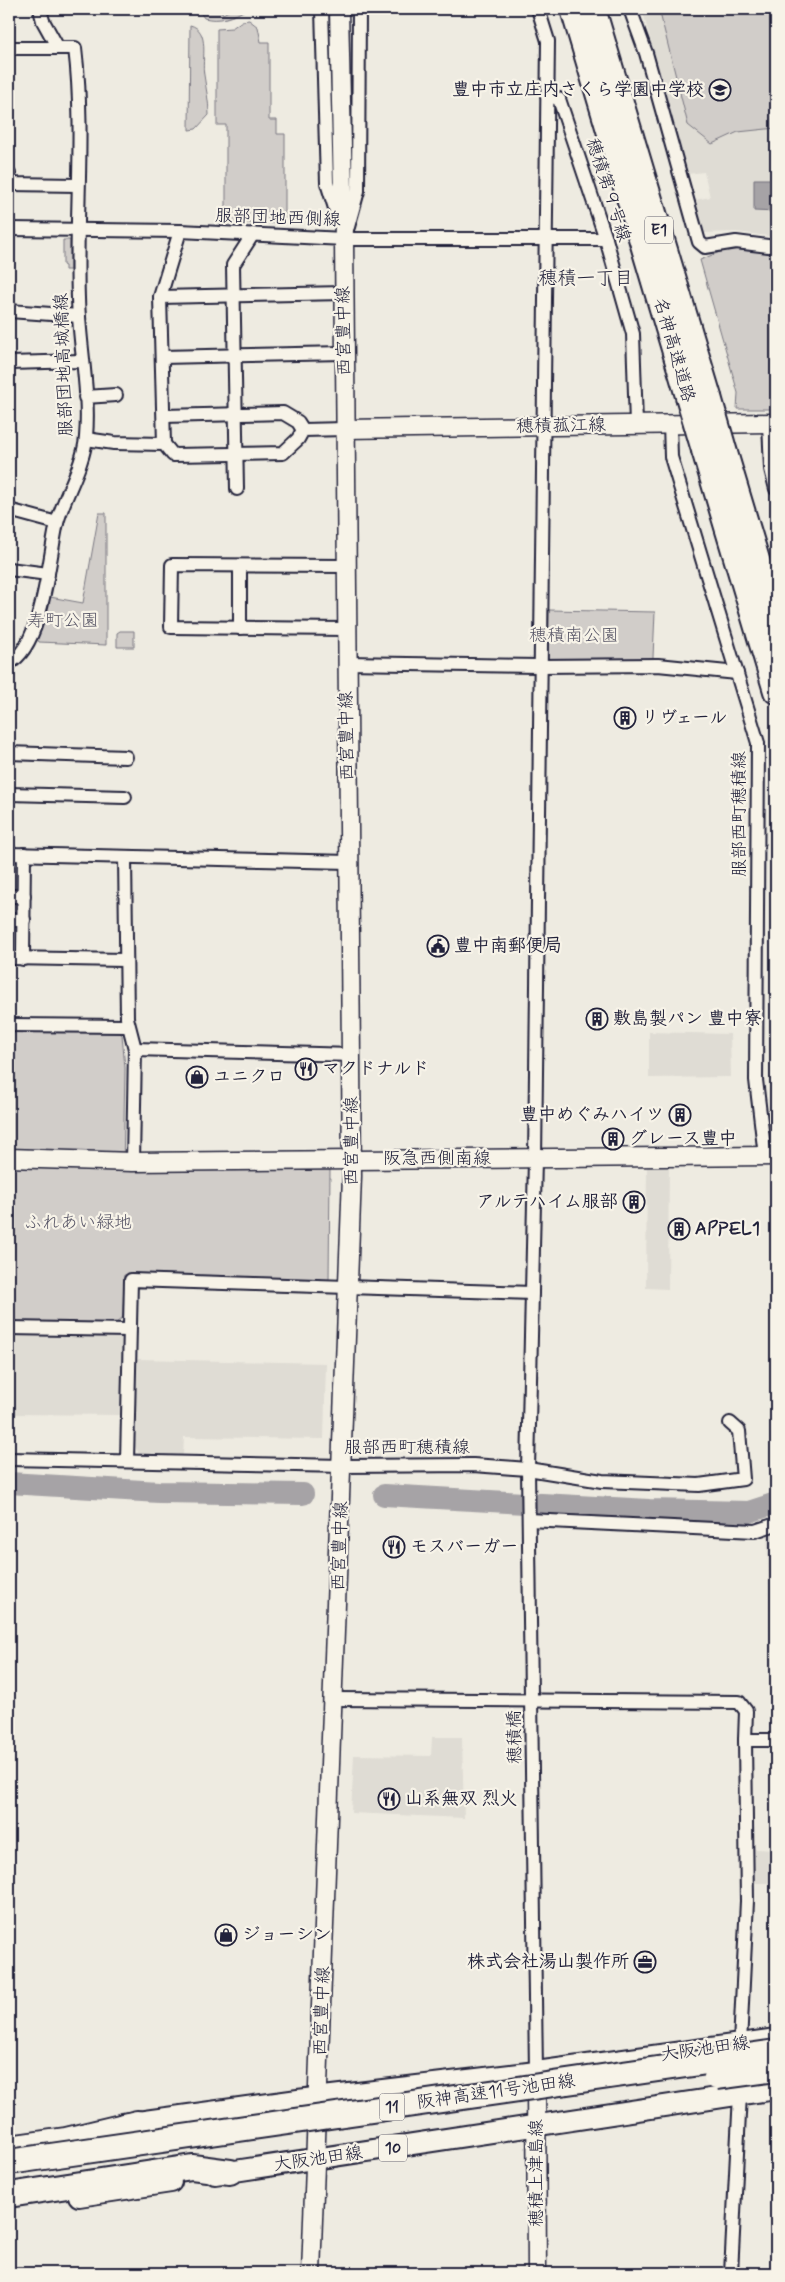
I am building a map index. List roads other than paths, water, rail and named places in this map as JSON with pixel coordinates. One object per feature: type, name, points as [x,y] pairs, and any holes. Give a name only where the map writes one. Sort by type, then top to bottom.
[{"type":"highway","name":"名神高速道路","points":[[573,9],[600,66],[714,451],[776,691]]},
{"type":"highway","name":"名神高速道路","points":[[593,9],[600,66]]},
{"type":"highway","name":"名神高速道路","points":[[714,451],[776,623]]},
{"type":"highway","name":"阪神高速11号池田線","points":[[9,2162],[776,2052]]},
{"type":"highway","name":"阪神高速11号池田線","points":[[9,2178],[776,2069]]},
{"type":"highway","points":[[9,2148],[66,2140],[137,2123]]},
{"type":"highway","points":[[9,2194],[122,2179],[192,2167],[230,2172]]},
{"type":"main road","name":"西宮豊中線","points":[[311,2273],[350,1288],[352,1160],[346,663],[344,239],[339,9]]},
{"type":"main road","name":"穂積菰江線","points":[[346,429],[772,423]]},
{"type":"main road","name":"阪急西側南線","points":[[9,1158],[133,1162],[771,1156]]},
{"type":"main road","name":"大阪池田線","points":[[9,2136],[137,2123],[776,2039]]},
{"type":"main road","name":"穂積上津島線","points":[[536,2072],[537,2273]]},
{"type":"main road","name":"大阪池田線","points":[[9,2206],[776,2088]]},
{"type":"street","points":[[9,48],[58,48],[43,21],[40,9]]},
{"type":"street","points":[[322,9],[327,183],[344,239]]},
{"type":"street","points":[[344,239],[358,191],[359,9]]},
{"type":"street","name":"穂積橋","points":[[536,2072],[528,1469],[535,1159],[539,666],[544,427],[548,41],[538,9]]},
{"type":"street","points":[[630,9],[646,53],[699,242],[705,247],[736,242],[776,247]]},
{"type":"street","name":"服部団地高城橋線","points":[[9,663],[22,652],[43,603],[58,523],[86,439],[86,397],[79,316],[75,48],[58,48]]},
{"type":"street","name":"穂積第９号線","points":[[547,96],[559,98],[606,239],[633,334],[636,424]]},
{"type":"street","points":[[9,174],[9,184],[78,185]]},
{"type":"street","name":"服部団地西側線","points":[[9,229],[180,231],[344,239],[606,239]]},
{"type":"street","points":[[180,231],[160,297],[164,444],[173,455],[283,453],[298,439],[303,430]]},
{"type":"street","points":[[237,489],[233,265],[253,234]]},
{"type":"street","points":[[160,297],[344,293]]},
{"type":"street","points":[[9,311],[79,316]]},
{"type":"street","points":[[162,357],[344,353]]},
{"type":"street","points":[[9,363],[82,361]]},
{"type":"street","points":[[86,397],[116,395]]},
{"type":"street","points":[[164,416],[286,414],[298,422],[303,430]]},
{"type":"street","points":[[772,423],[771,470],[776,489]]},
{"type":"street","name":"服部西町穂積線","points":[[670,424],[671,457],[758,743],[756,1080],[771,1156]]},
{"type":"street","points":[[303,430],[346,429]]},
{"type":"street","points":[[86,439],[114,443],[164,444]]},
{"type":"street","points":[[9,510],[58,523]]},
{"type":"street","points":[[346,566],[172,565],[171,627],[346,629]]},
{"type":"street","points":[[240,566],[240,628]]},
{"type":"street","points":[[9,569],[48,574]]},
{"type":"street","points":[[346,663],[539,666],[658,665],[737,673]]},
{"type":"street","points":[[9,753],[126,757]]},
{"type":"street","points":[[9,794],[126,797]]},
{"type":"street","points":[[9,854],[349,862]]},
{"type":"street","points":[[23,959],[24,854]]},
{"type":"street","points":[[125,857],[127,1026],[135,1048],[133,1162]]},
{"type":"street","points":[[9,896],[24,896]]},
{"type":"street","points":[[9,920],[24,920]]},
{"type":"street","points":[[9,958],[125,960]]},
{"type":"street","points":[[9,1024],[127,1026]]},
{"type":"street","points":[[135,1048],[352,1055]]},
{"type":"street","points":[[127,1461],[130,1280],[532,1294]]},
{"type":"street","points":[[9,1328],[129,1330]]},
{"type":"street","name":"服部西町穂積線","points":[[9,1459],[343,1466],[473,1465],[528,1469],[602,1481],[699,1485],[743,1479],[739,1431],[730,1423]]},
{"type":"street","points":[[529,1517],[755,1530],[776,1524]]},
{"type":"street","points":[[334,1699],[739,1702],[746,1711],[747,1900],[740,2044]]},
{"type":"street","points":[[745,1740],[776,1740]]},
{"type":"street","points":[[731,2273],[740,2094]]},
{"type":"waterway","points":[[9,1483],[159,1492],[303,1494]]},
{"type":"waterway","points":[[384,1495],[649,1510],[749,1512],[776,1503]]},
{"type":"place","name":"豊中市立庄内さくら学園中学校","points":[[720,90]]},
{"type":"place","name":"リヴェール","points":[[625,718]]},
{"type":"place","name":"豊中南郵便局","points":[[438,946]]},
{"type":"place","name":"敷島製パン 豊中寮","points":[[597,1019]]},
{"type":"place","name":"マクドナルド","points":[[306,1069]]},
{"type":"place","name":"ユニクロ","points":[[197,1077]]},
{"type":"place","name":"豊中めぐみハイツ","points":[[680,1115]]},
{"type":"place","name":"グレース豊中","points":[[613,1139]]},
{"type":"place","name":"アルテハイム服部","points":[[634,1202]]},
{"type":"place","name":"APPEL1","points":[[679,1229]]},
{"type":"place","name":"モスバーガー","points":[[394,1547]]},
{"type":"place","name":"山系無双 烈火","points":[[389,1799]]},
{"type":"place","name":"ジョーシン","points":[[226,1935]]},
{"type":"place","name":"株式会社湯山製作所","points":[[645,1962]]},
{"type":"district","name":"穂積一丁目","points":[[586,278]]},
{"type":"park label","name":"寿町公園","points":[[63,621]]},
{"type":"park label","name":"穂積南公園","points":[[574,636]]},
{"type":"park label","name":"ふれあい緑地","points":[[78,1223]]}]
